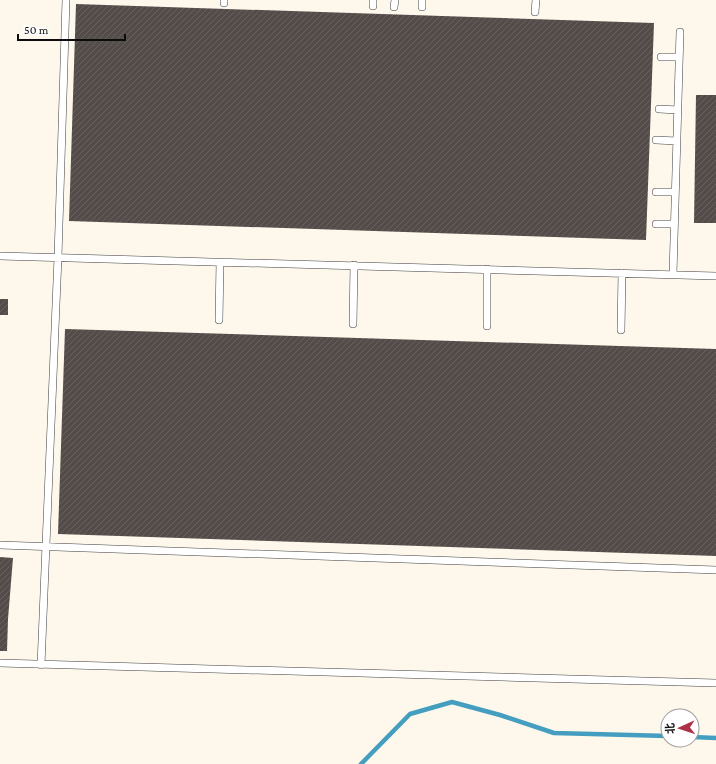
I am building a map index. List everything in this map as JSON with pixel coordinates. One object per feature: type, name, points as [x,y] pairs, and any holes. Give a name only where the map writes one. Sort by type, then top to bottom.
[{"type":"lane","points":[[41,664],[58,257],[66,0]]},
{"type":"lane","points":[[535,12],[536,0]]},
{"type":"lane","points":[[673,274],[680,32]]},
{"type":"lane","points":[[661,57],[679,57]]},
{"type":"lane","points":[[659,109],[678,110]]},
{"type":"lane","points":[[656,140],[677,141]]},
{"type":"lane","points":[[656,192],[675,192]]},
{"type":"lane","points":[[656,224],[674,224]]},
{"type":"lane","points":[[0,256],[716,276]]},
{"type":"lane","points":[[219,320],[220,262]]},
{"type":"lane","points":[[353,324],[354,265]]},
{"type":"lane","points":[[487,269],[487,326]]},
{"type":"lane","points":[[621,330],[622,273]]},
{"type":"lane","points":[[0,545],[716,570]]},
{"type":"lane","points":[[0,663],[716,683]]},
{"type":"building","points":[[76,4],[654,23],[646,240],[69,221]]},
{"type":"building","points":[[696,95],[716,95],[716,223],[694,223]]},
{"type":"building","points":[[0,299],[8,299],[8,315],[0,315]]},
{"type":"building","points":[[65,329],[716,349],[716,556],[58,534]]},
{"type":"building","points":[[0,557],[13,558],[7,651],[0,651]]},
{"type":"waterway","points":[[361,764],[410,714],[452,702],[500,715],[554,733],[660,736]]},
{"type":"waterway","points":[[700,737],[716,738]]}]
